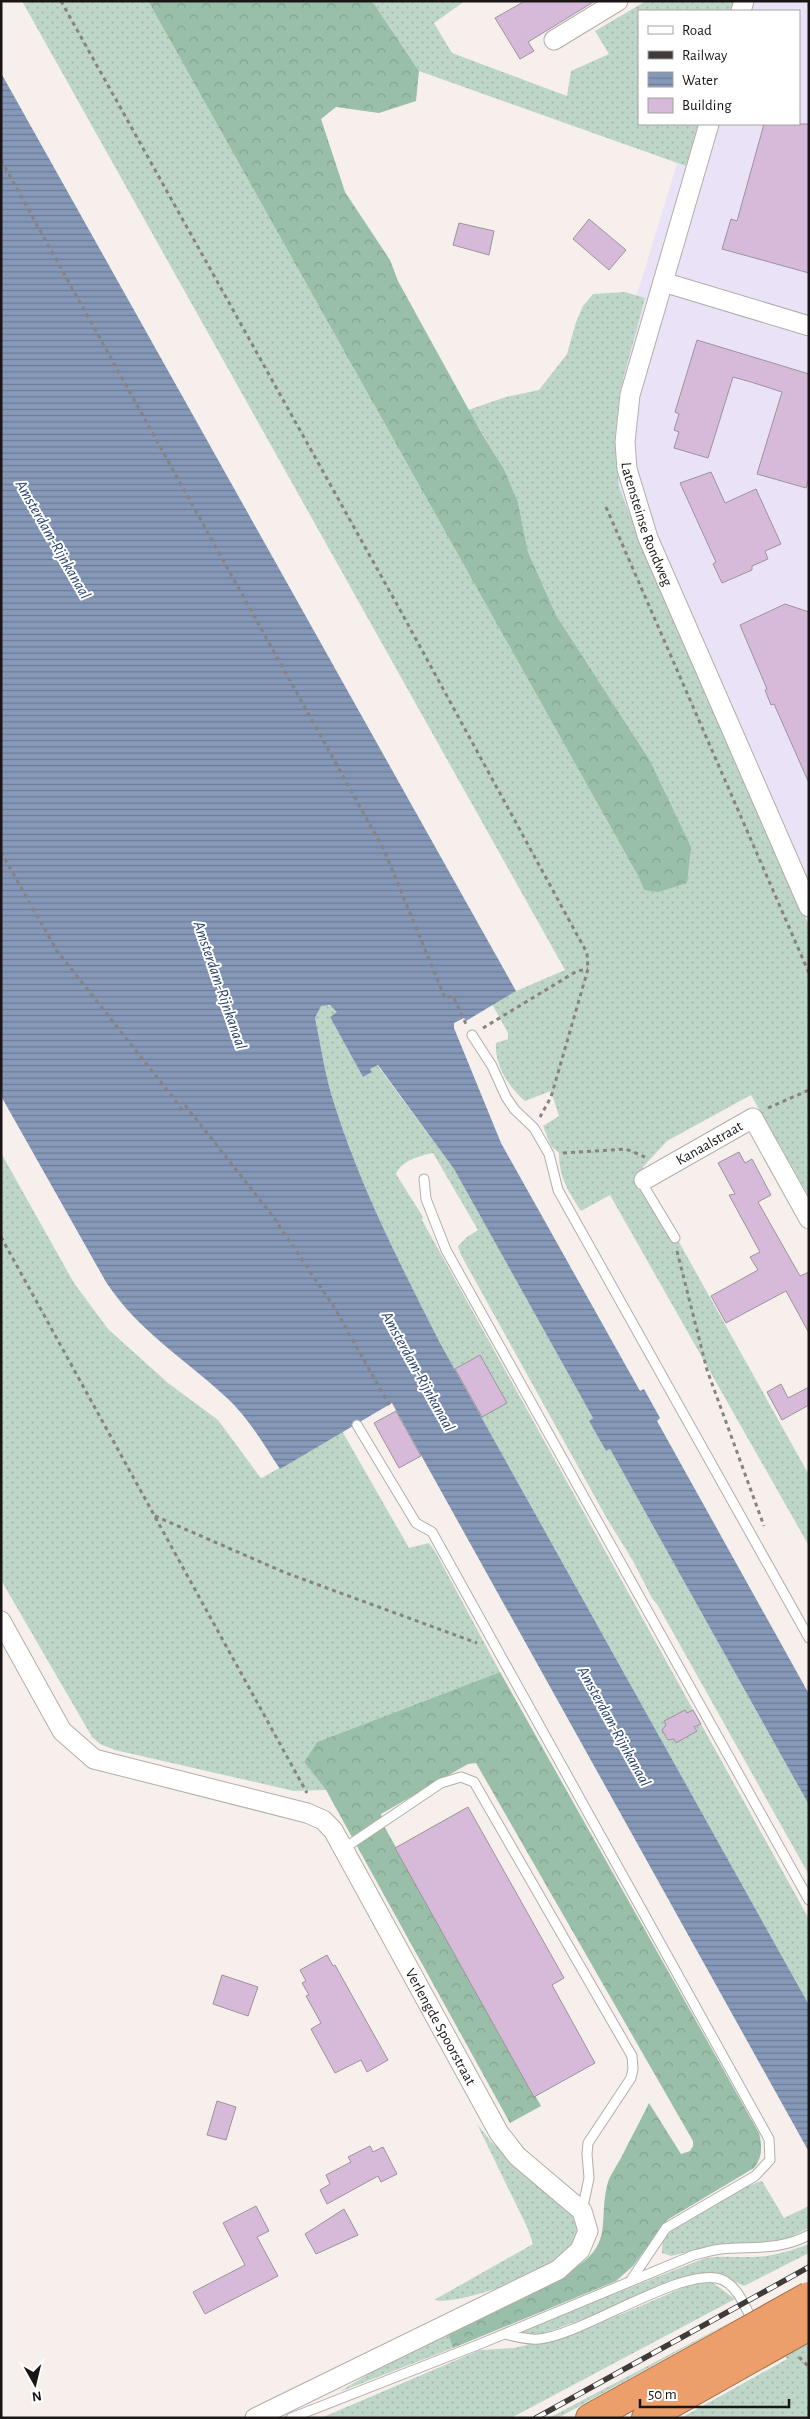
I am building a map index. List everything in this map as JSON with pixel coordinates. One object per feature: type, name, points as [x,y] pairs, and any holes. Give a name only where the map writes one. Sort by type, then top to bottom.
[{"type":"highway","points":[[590,2418],[809,2296]]},
{"type":"highway","points":[[646,2418],[809,2326]]},
{"type":"street","points":[[554,40],[618,1]]},
{"type":"street","name":"Latensteinse Rondweg","points":[[709,125],[630,395],[625,442],[627,469],[648,538],[809,907]]},
{"type":"street","points":[[663,282],[809,326]]},
{"type":"street","name":"Kanaalstraat","points":[[644,1180],[753,1118],[809,1219]]},
{"type":"street","points":[[1,1621],[62,1731],[94,1758],[308,1813],[323,1820]]},
{"type":"street","name":"Verlengde Spoorstraat","points":[[323,1820],[333,1830],[499,2133],[517,2156],[582,2211]]},
{"type":"street","points":[[255,2418],[558,2270],[580,2250],[588,2231],[582,2211]]},
{"type":"lane","points":[[472,1035],[492,1066],[506,1097],[515,1110],[534,1128],[549,1154],[558,1190],[809,1638]]},
{"type":"lane","points":[[424,1179],[426,1199],[446,1250],[809,1900]]},
{"type":"lane","points":[[644,1180],[645,1188],[674,1238]]},
{"type":"lane","points":[[358,1425],[416,1523],[432,1532],[769,2139],[770,2160],[755,2176],[666,2228],[630,2280]]},
{"type":"lane","points":[[343,1849],[441,1783],[461,1777],[474,1782],[632,2056],[634,2068],[631,2078],[588,2142],[586,2154],[589,2178],[582,2211]]},
{"type":"lane","points":[[291,2418],[505,2334],[630,2280],[694,2255],[721,2249],[770,2248],[797,2241],[809,2235]]},
{"type":"lane","points":[[505,2334],[522,2339],[540,2339],[572,2330],[678,2284],[697,2279],[715,2278],[724,2280],[736,2291],[770,2355]]},
{"type":"path","points":[[61,1],[400,608],[587,953],[588,970],[551,1097],[534,1128]]},
{"type":"path","points":[[1,160],[384,850],[445,998],[453,996],[464,1020]]},
{"type":"path","points":[[606,507],[809,974]]},
{"type":"path","points":[[1,852],[57,952],[179,1105]]},
{"type":"path","points":[[472,1035],[577,971],[588,970]]},
{"type":"path","points":[[753,1118],[769,1107],[809,1090]]},
{"type":"path","points":[[179,1110],[185,1105],[272,1215],[336,1310],[389,1405]]},
{"type":"path","points":[[549,1154],[626,1149],[667,1166]]},
{"type":"path","points":[[1,1237],[323,1820]]},
{"type":"path","points":[[674,1238],[678,1262],[707,1370],[767,1533]]},
{"type":"path","points":[[155,1515],[286,1573],[497,1650]]},
{"type":"path","points":[[809,2406],[809,2415]]},
{"type":"shaded area","points":[[726,1],[809,1],[809,978],[602,487],[613,373],[689,125],[800,125],[800,10],[723,10]]},
{"type":"green space","points":[[22,1],[148,1],[638,876],[644,890],[649,759],[556,615],[528,552],[518,502],[504,469],[468,410],[506,397],[539,390],[567,354],[576,322],[583,306],[593,294],[625,292],[645,298],[620,391],[615,437],[619,487],[652,572],[743,773],[809,926],[809,1197],[751,1095],[667,1141],[643,1167],[650,1190],[809,1475],[809,1546],[610,1195],[581,1211],[572,1197],[565,1184],[559,1162],[559,1153],[551,1146],[543,1126],[559,1116],[551,1091],[525,1101],[513,1089],[504,1075],[497,1059],[496,1043],[508,1039],[508,1033],[492,1004],[516,991],[565,970]]},
{"type":"green space","points":[[148,1],[372,1],[419,71],[416,101],[379,113],[336,107],[321,119],[345,192],[390,260],[398,281],[481,432],[504,469],[518,502],[528,552],[556,615],[649,759],[691,847],[687,883],[658,892],[644,890],[638,876]]},
{"type":"green space","points":[[372,1],[465,1],[434,23],[452,53],[567,96],[571,71],[609,54],[595,31],[646,1],[734,1],[731,10],[638,10],[638,125],[698,125],[686,166],[419,71]]},
{"type":"green space","points":[[321,1006],[334,1007],[338,1012],[330,1017],[363,1077],[372,1072],[370,1069],[377,1065],[454,1169],[593,1418],[589,1421],[606,1451],[610,1449],[809,1805],[809,1875],[657,1604],[653,1600],[633,1561],[606,1517],[461,1255],[458,1246],[478,1230],[433,1153],[417,1157],[402,1165],[396,1174],[423,1217],[422,1220],[809,1919],[809,2005],[440,1343],[396,1255],[368,1196],[344,1134],[331,1093],[315,1018]]},
{"type":"green space","points":[[1,1153],[74,1283],[108,1329],[168,1383],[218,1420],[260,1477],[262,1478],[342,1431],[409,1548],[429,1543],[436,1553],[500,1672],[317,1742],[304,1762],[326,1790],[294,1791],[115,1750],[100,1744],[92,1737],[1,1580]]},
{"type":"green space","points":[[500,1672],[759,2133],[761,2151],[759,2160],[754,2168],[667,2220],[633,2266],[616,2281],[453,2348],[446,2329],[570,2271],[594,2251],[602,2232],[608,2182],[649,2103],[681,2154],[690,2151],[693,2146],[693,2141],[476,1763],[468,1764],[381,1814],[384,1826],[541,2106],[510,2123],[326,1790],[304,1762],[317,1742]]},
{"type":"green space","points":[[477,2124],[491,2142],[580,2217],[582,2227],[568,2254],[558,2262],[542,2270],[482,2293],[446,2301],[434,2300],[533,2244],[528,2229]]},
{"type":"green space","points":[[762,2181],[784,2218],[809,2206],[809,2228],[782,2241],[720,2244],[671,2256],[662,2253],[663,2241],[679,2225],[724,2197]]},
{"type":"green space","points":[[809,2244],[809,2253],[744,2286],[716,2273],[695,2275],[671,2282],[622,2304],[538,2336],[513,2334],[705,2258],[771,2255]]},
{"type":"green space","points":[[713,2283],[735,2299],[511,2418],[321,2418],[480,2350],[514,2348],[575,2334],[687,2286]]},
{"type":"green space","points":[[809,2314],[809,2418],[681,2418],[787,2359],[773,2334]]},
{"type":"green space","points":[[742,2316],[558,2418],[549,2418]]},
{"type":"green space","points":[[446,2329],[453,2348],[339,2392],[420,2343]]},
{"type":"water","name":"Amsterdam-Rijnkanaal","points":[[1,73],[516,991],[466,1021],[464,1018],[454,1023],[454,1028],[501,1143],[640,1391],[644,1389],[660,1418],[657,1421],[809,1694],[809,1805],[610,1449],[606,1451],[589,1421],[593,1418],[454,1169],[378,1065],[370,1069],[372,1072],[363,1077],[330,1017],[337,1012],[330,1005],[321,1006],[315,1018],[331,1093],[356,1165],[396,1255],[440,1343],[809,2005],[809,2152],[392,1403],[280,1469],[235,1406],[211,1383],[163,1344],[119,1300],[106,1282],[1,1096]]},
{"type":"building","points":[[525,1],[595,1],[528,42],[534,51],[520,59],[495,18]]},
{"type":"building","points":[[809,124],[809,273],[722,249],[731,219],[737,221],[764,125]]},
{"type":"building","points":[[589,219],[626,250],[609,270],[573,239]]},
{"type":"building","points":[[459,223],[494,231],[489,255],[453,245]]},
{"type":"building","points":[[697,340],[809,374],[809,477],[806,488],[757,474],[782,392],[751,382],[733,377],[708,458],[674,448],[679,432],[674,430],[679,414],[675,412]]},
{"type":"building","points":[[711,472],[725,503],[756,489],[781,544],[765,551],[768,559],[752,566],[752,570],[722,583],[713,564],[716,562],[680,483]]},
{"type":"building","points":[[785,604],[809,612],[809,783],[774,704],[771,705],[765,690],[767,689],[740,625]]},
{"type":"building","points":[[739,1152],[745,1163],[752,1159],[771,1195],[758,1202],[800,1276],[809,1272],[809,1333],[786,1291],[726,1323],[711,1296],[758,1270],[750,1257],[760,1252],[729,1195],[735,1194],[718,1163]]},
{"type":"building","points":[[480,1355],[507,1403],[482,1417],[455,1369]]},
{"type":"building","points":[[781,1384],[788,1398],[809,1387],[809,1405],[782,1420],[767,1392]]},
{"type":"building","points":[[396,1411],[421,1456],[399,1468],[374,1423]]},
{"type":"building","points":[[685,1710],[687,1713],[693,1710],[701,1724],[694,1727],[697,1731],[676,1743],[674,1739],[668,1740],[662,1730],[666,1725],[664,1721]]},
{"type":"building","points":[[468,1807],[564,1978],[552,1985],[595,2063],[534,2097],[395,1848]]},
{"type":"building","points":[[327,1955],[333,1966],[335,1965],[388,2060],[367,2072],[361,2060],[335,2073],[311,2029],[321,2023],[306,1996],[309,1995],[302,1983],[306,1981],[300,1970]]},
{"type":"building","points":[[222,1975],[258,1987],[248,2016],[213,2004]]},
{"type":"building","points":[[217,2101],[236,2107],[226,2140],[207,2135]]},
{"type":"building","points":[[370,2146],[373,2152],[383,2147],[397,2174],[381,2182],[378,2176],[327,2204],[320,2190],[330,2184],[326,2175],[351,2162],[348,2157]]},
{"type":"building","points":[[256,2206],[269,2231],[257,2237],[278,2276],[205,2314],[193,2292],[245,2265],[223,2223]]},
{"type":"building","points":[[344,2209],[358,2235],[316,2254],[305,2234]]},
{"type":"railway","points":[[536,2418],[809,2267]]}]
